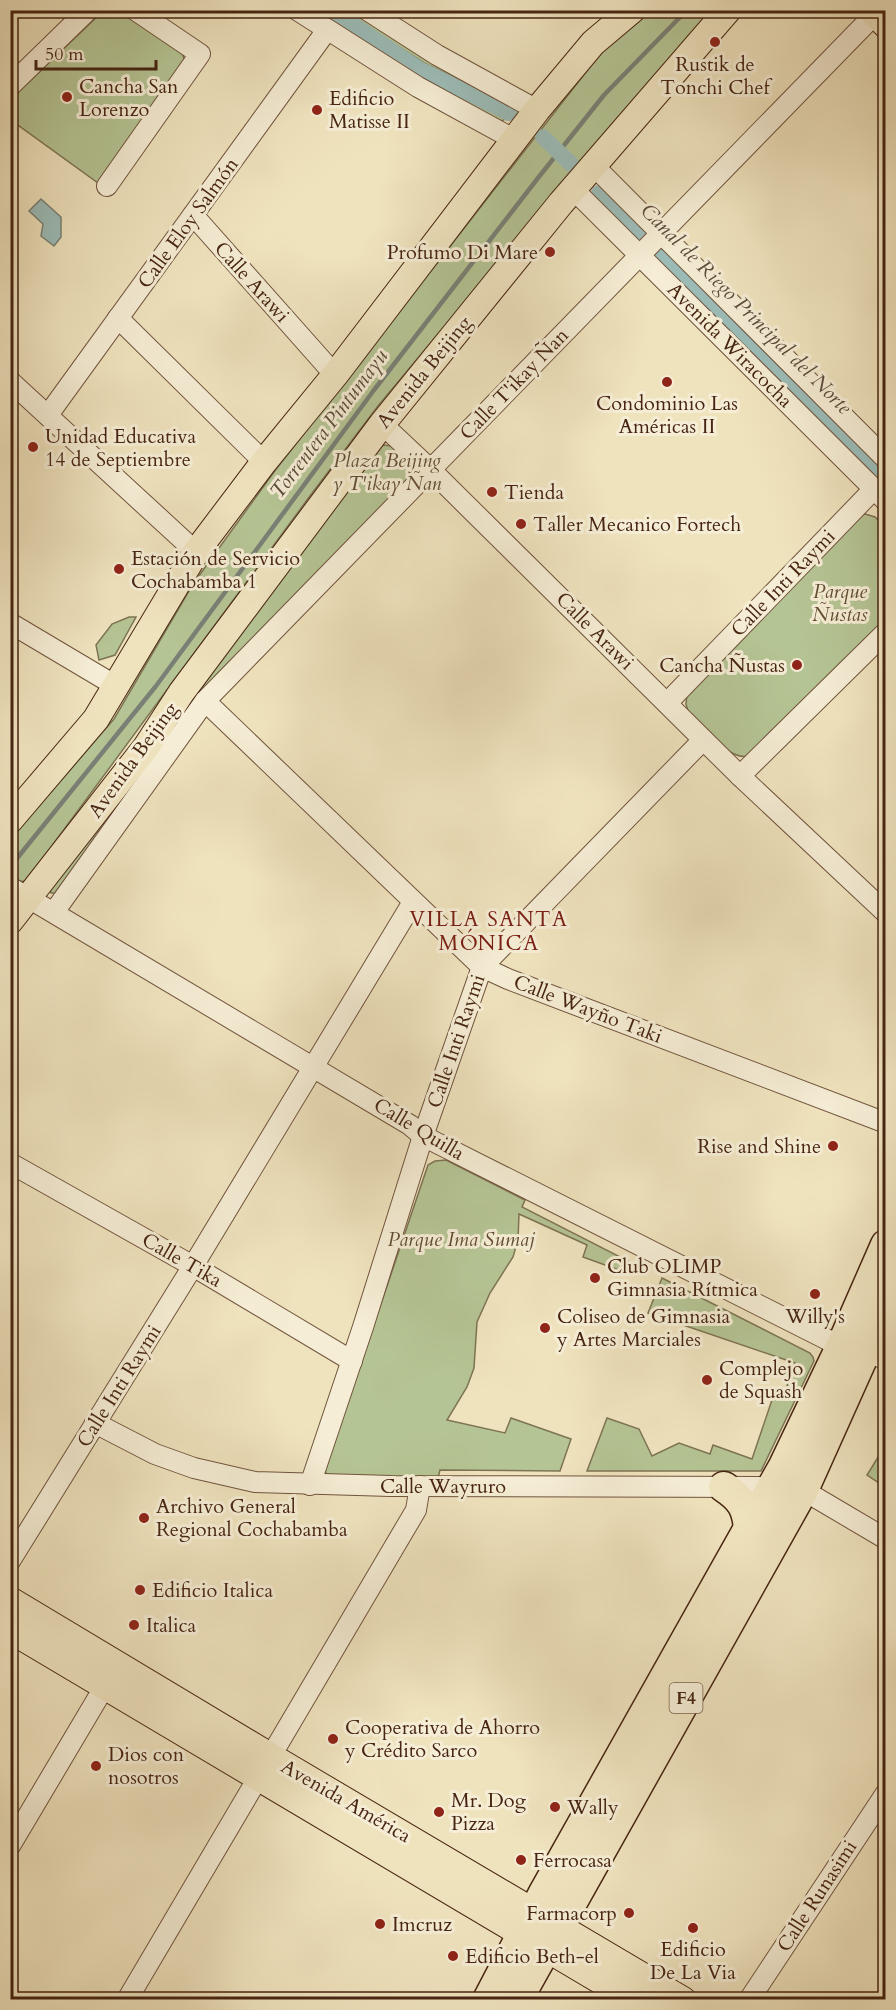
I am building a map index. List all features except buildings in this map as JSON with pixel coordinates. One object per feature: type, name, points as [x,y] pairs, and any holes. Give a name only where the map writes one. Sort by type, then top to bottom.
[{"type":"highway","name":"F4","points":[[517,2000],[540,1930],[749,1528],[784,1466],[865,1351],[885,1245]]},
{"type":"highway","name":"F4","points":[[488,2000],[540,1930],[803,1490],[885,1305]]},
{"type":"highway","points":[[724,1487],[744,1504],[748,1514],[749,1528]]},
{"type":"main road","points":[[10,820],[96,719],[196,552],[537,110],[618,10]]},
{"type":"main road","points":[[593,43],[632,10]]},
{"type":"main road","name":"Avenida Beijing","points":[[10,921],[20,893],[146,747],[181,693],[382,424],[593,165],[728,10]]},
{"type":"main road","name":"Avenida América","points":[[10,1600],[118,1664],[264,1767]]},
{"type":"main road","name":"Avenida América","points":[[10,1630],[105,1686],[264,1767],[540,1930],[683,2000]]},
{"type":"main road","name":"Avenida América","points":[[540,1930],[633,2000]]},
{"type":"street","points":[[10,86],[88,10]]},
{"type":"street","points":[[106,186],[200,54],[135,10]]},
{"type":"street","points":[[297,10],[418,87],[515,140]]},
{"type":"street","points":[[367,10],[437,54],[537,110]]},
{"type":"street","name":"Calle T'ikay Ñan","points":[[54,912],[205,701],[660,234],[878,15]]},
{"type":"street","name":"Calle Eloy Salmón","points":[[48,415],[327,30]]},
{"type":"street","name":"Avenida Wiracocha","points":[[593,165],[885,459]]},
{"type":"street","name":"Avenida Wiracocha","points":[[573,189],[641,254],[880,495]]},
{"type":"street","name":"Calle Arawi","points":[[193,215],[334,375]]},
{"type":"street","points":[[118,318],[264,462]]},
{"type":"street","points":[[10,381],[196,552]]},
{"type":"street","name":"Calle Arawi","points":[[382,424],[740,776],[885,913]]},
{"type":"street","name":"Calle Inti Raymi","points":[[667,703],[880,495]]},
{"type":"street","points":[[10,623],[116,686]]},
{"type":"street","points":[[740,776],[885,632]]},
{"type":"street","name":"Calle Wayño Taki","points":[[205,701],[482,967],[508,979],[885,1123]]},
{"type":"street","name":"Calle Inti Raymi","points":[[310,1485],[423,1136],[482,967],[704,740]]},
{"type":"street","name":"Calle Quilla","points":[[20,893],[314,1066],[410,1125],[423,1136],[828,1340],[865,1351]]},
{"type":"street","name":"Calle Inti Raymi","points":[[10,1561],[193,1266],[413,902]]},
{"type":"street","name":"Calle Tika","points":[[10,1163],[193,1266],[352,1361]]},
{"type":"street","name":"Calle Wayruro","points":[[95,1424],[155,1454],[194,1468],[255,1482],[310,1485],[772,1487],[803,1490]]},
{"type":"street","points":[[127,2000],[416,1510],[420,1486]]},
{"type":"street","points":[[803,1490],[885,1539]]},
{"type":"street","points":[[10,1846],[118,1664]]},
{"type":"street","name":"Calle Runasimi","points":[[749,2000],[885,1793]]},
{"type":"green space","points":[[103,11],[122,11],[182,52],[185,62],[98,183],[11,120],[11,99]]},
{"type":"green space","points":[[310,11],[321,11],[431,80],[501,114],[505,119],[502,121],[495,118],[420,81]]},
{"type":"green space","points":[[342,11],[354,11],[512,106],[424,63]]},
{"type":"green space","points":[[651,11],[716,11],[559,189],[378,406],[26,881],[11,882],[11,838],[114,719],[193,584],[274,472],[600,54]]},
{"type":"green space","name":"Plaza Beijing y T'ikay Ñan","points":[[384,445],[401,452],[409,462],[411,474],[409,480],[206,690],[55,893],[51,893],[50,890],[378,447]]},
{"type":"green space","name":"Parque Ñustas","points":[[865,514],[875,517],[885,527],[885,621],[748,756],[732,753],[716,741],[688,711],[687,694],[860,516]]},
{"type":"green space","points":[[129,617],[136,617],[115,655],[99,660],[96,645],[112,624]]},
{"type":"green space","name":"Parque Ima Sumaj","points":[[446,1160],[525,1200],[522,1207],[634,1264],[630,1274],[583,1257],[587,1245],[519,1214],[518,1240],[513,1257],[490,1293],[477,1322],[474,1368],[467,1387],[447,1420],[505,1433],[511,1418],[571,1439],[560,1471],[440,1470],[438,1478],[331,1477],[326,1474],[325,1469],[428,1165],[435,1161]]},
{"type":"green space","points":[[662,1278],[810,1353],[813,1357],[814,1361],[761,1471],[587,1471],[607,1418],[639,1429],[652,1456],[679,1443],[710,1454],[713,1445],[752,1459],[773,1397],[782,1400],[795,1363],[648,1313]]},
{"type":"green space","points":[[885,1446],[885,1487],[867,1475]]},
{"type":"water","points":[[41,199],[61,217],[61,237],[54,246],[41,236],[43,224],[29,211]]},
{"type":"waterway","name":"Canal de Riego Principal del Norte","points":[[331,10],[419,69],[509,113]]},
{"type":"waterway","name":"Torrentera Pintumayu","points":[[10,867],[156,686],[374,390],[538,178],[604,95],[687,10]]},
{"type":"waterway","name":"Torrentera Pintumayu","points":[[543,137],[571,164]]},
{"type":"waterway","name":"Canal de Riego Principal del Norte","points":[[599,193],[886,483]]},
{"type":"place","name":"Rustik de Tonchi Chef","points":[[715,42]]},
{"type":"place","name":"Cancha San Lorenzo","points":[[67,97]]},
{"type":"place","name":"Edificio Matisse II","points":[[317,110]]},
{"type":"place","name":"Profumo Di Mare","points":[[550,252]]},
{"type":"place","name":"Condominio Las Américas II","points":[[667,382]]},
{"type":"place","name":"Unidad Educativa 14 de Septiembre","points":[[33,447]]},
{"type":"place","name":"Tienda","points":[[492,492]]},
{"type":"place","name":"Taller Mecanico Fortech","points":[[521,524]]},
{"type":"place","name":"Estación de Servicio Cochabamba 1","points":[[119,569]]},
{"type":"place","name":"Cancha Ñustas","points":[[797,665]]},
{"type":"place","name":"Rise and Shine","points":[[833,1146]]},
{"type":"place","name":"Club OLIMP Gimnasia Rítmica","points":[[595,1278]]},
{"type":"place","name":"Willy's","points":[[815,1294]]},
{"type":"place","name":"Coliseo de Gimnasia y Artes Marciales","points":[[545,1328]]},
{"type":"place","name":"Complejo de Squash","points":[[707,1380]]},
{"type":"place","name":"Archivo General Regional Cochabamba","points":[[144,1518]]},
{"type":"place","name":"Edificio Italica","points":[[140,1590]]},
{"type":"place","name":"Italica","points":[[134,1625]]},
{"type":"place","name":"Cooperativa de Ahorro y Crédito Sarco","points":[[333,1739]]},
{"type":"place","name":"Dios con nosotros","points":[[96,1766]]},
{"type":"place","name":"Wally","points":[[555,1807]]},
{"type":"place","name":"Mr. Dog Pizza","points":[[439,1812]]},
{"type":"place","name":"Ferrocasa","points":[[521,1860]]},
{"type":"place","name":"Farmacorp","points":[[629,1913]]},
{"type":"place","name":"Imcruz","points":[[380,1924]]},
{"type":"place","name":"Edificio De La Via","points":[[693,1928]]},
{"type":"place","name":"Edificio Beth-el","points":[[453,1956]]},
{"type":"district","name":"VILLA SANTA MÓNICA","points":[[489,931]]}]
